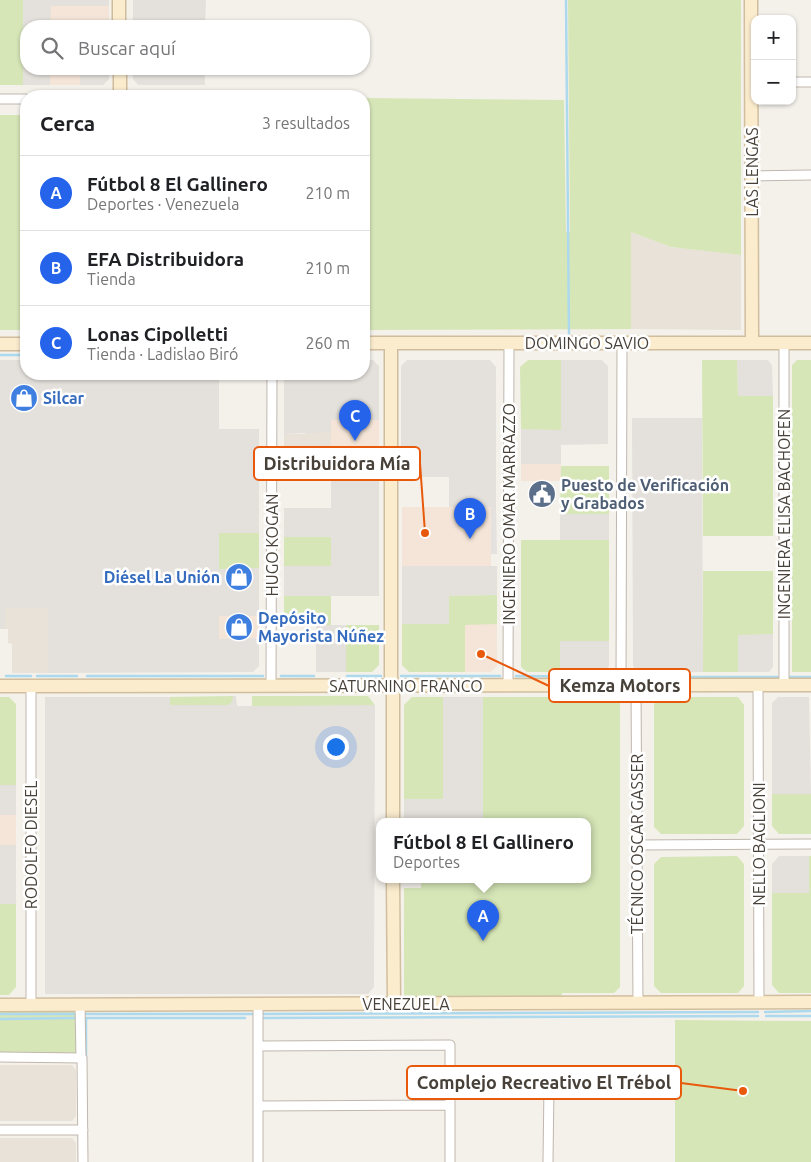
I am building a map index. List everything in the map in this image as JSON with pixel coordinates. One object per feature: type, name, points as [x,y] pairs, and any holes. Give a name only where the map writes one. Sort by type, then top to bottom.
[{"type":"street","points":[[119,0],[119,20]]},
{"type":"street","name":"LAS LENGAS","points":[[751,0],[752,60]]},
{"type":"street","points":[[120,75],[120,90]]},
{"type":"street","points":[[796,82],[811,82]]},
{"type":"street","points":[[0,99],[20,99]]},
{"type":"street","name":"LAS LENGAS","points":[[752,343],[753,105]]},
{"type":"street","points":[[752,176],[811,175]]},
{"type":"street","name":"INGENIERO OMAR MARRAZZO","points":[[508,686],[509,343]]},
{"type":"street","points":[[621,686],[622,343]]},
{"type":"street","name":"INGENIERA ELISA BACHOFEN","points":[[784,343],[784,685]]},
{"type":"street","name":"DOMINGO SAVIO","points":[[370,344],[811,343]]},
{"type":"street","points":[[0,344],[20,344]]},
{"type":"street","points":[[391,344],[393,818]]},
{"type":"street","name":"HUGO KOGAN","points":[[271,686],[272,380]]},
{"type":"street","name":"SATURNINO FRANCO","points":[[0,686],[811,685]]},
{"type":"street","name":"RODOLFO DIESEL","points":[[31,686],[31,1005]]},
{"type":"street","name":"TÉCNICO OSCAR GASSER","points":[[636,686],[638,1003]]},
{"type":"street","name":"NELLO BAGLIONI","points":[[758,686],[759,1002]]},
{"type":"street","points":[[637,845],[811,844]]},
{"type":"street","points":[[393,883],[394,1004]]},
{"type":"street","name":"VENEZUELA","points":[[0,1005],[811,1002]]},
{"type":"street","points":[[80,1004],[83,1162]]},
{"type":"street","points":[[258,1004],[258,1162]]},
{"type":"street","points":[[258,1046],[450,1045],[450,1162]]},
{"type":"street","points":[[0,1057],[82,1058]]},
{"type":"street","points":[[470,1086],[668,1084]]},
{"type":"street","points":[[548,1085],[548,1162]]},
{"type":"street","points":[[258,1106],[450,1105]]},
{"type":"street","points":[[0,1130],[83,1130]]},
{"type":"shaded area","points":[[23,0],[109,0],[109,6],[51,6],[50,20],[23,20]]},
{"type":"shaded area","points":[[133,0],[206,0],[205,20],[133,20]]},
{"type":"shaded area","points":[[50,6],[109,6],[109,20],[50,20]]},
{"type":"shaded area","points":[[23,75],[50,75],[50,85],[23,85]]},
{"type":"shaded area","points":[[50,75],[80,75],[80,85],[50,85]]},
{"type":"shaded area","points":[[80,75],[109,75],[109,79],[103,85],[80,85]]},
{"type":"shaded area","points":[[133,75],[205,75],[205,85],[138,85],[133,79]]},
{"type":"shaded area","points":[[631,232],[671,247],[741,255],[741,330],[631,329]]},
{"type":"shaded area","points":[[0,360],[20,360],[20,380],[219,380],[219,429],[259,429],[259,533],[219,534],[219,568],[259,568],[259,616],[219,616],[219,639],[259,638],[259,666],[253,672],[48,673],[48,608],[5,608],[5,629],[0,629]]},
{"type":"shaded area","points":[[370,360],[373,360],[379,366],[379,420],[331,420],[331,432],[284,434],[284,380],[370,380]]},
{"type":"shaded area","points":[[407,360],[490,360],[496,367],[496,507],[449,507],[449,477],[401,477],[401,366]]},
{"type":"shaded area","points":[[561,360],[602,360],[608,366],[608,444],[561,445],[561,464],[521,464],[521,429],[561,429]]},
{"type":"shaded area","points":[[737,360],[768,360],[772,365],[773,396],[738,396]]},
{"type":"shaded area","points":[[632,418],[702,418],[703,672],[638,672],[633,666]]},
{"type":"shaded area","points":[[331,420],[379,420],[379,449],[331,449]]},
{"type":"shaded area","points":[[305,432],[331,432],[331,449],[284,449],[284,434],[305,434]]},
{"type":"shaded area","points":[[284,449],[379,449],[379,596],[284,596],[284,566],[331,566],[331,537],[284,537],[284,508],[331,508],[331,479],[284,478]]},
{"type":"shaded area","points":[[521,464],[561,464],[561,481],[521,481]]},
{"type":"shaded area","points":[[402,507],[491,507],[491,566],[402,566]]},
{"type":"shaded area","points":[[491,507],[496,507],[497,554],[491,554]]},
{"type":"shaded area","points":[[560,514],[609,514],[609,540],[560,540]]},
{"type":"shaded area","points":[[402,566],[497,566],[497,595],[449,596],[449,624],[402,624]]},
{"type":"shaded area","points":[[5,608],[48,608],[48,673],[12,673],[12,644],[8,643],[8,629],[5,629]]},
{"type":"shaded area","name":"Depósito Mayorista Núñez","points":[[219,616],[259,616],[259,638],[219,639]]},
{"type":"shaded area","points":[[465,624],[497,624],[497,666],[491,672],[465,672]]},
{"type":"shaded area","points":[[316,625],[346,625],[346,672],[316,672]]},
{"type":"shaded area","points":[[738,634],[773,634],[773,667],[769,672],[738,672]]},
{"type":"shaded area","points":[[560,641],[609,641],[609,666],[603,672],[560,672]]},
{"type":"shaded area","points":[[233,696],[236,696],[237,706],[252,706],[254,704],[375,705],[374,987],[368,994],[45,994],[45,697],[170,697],[170,704],[230,704]]},
{"type":"shaded area","points":[[443,697],[483,697],[483,818],[404,818],[404,799],[443,799]]},
{"type":"shaded area","points":[[778,697],[809,697],[811,794],[772,794],[772,703]]},
{"type":"shaded area","points":[[0,785],[16,785],[16,815],[0,815]]},
{"type":"shaded area","points":[[0,815],[16,815],[16,845],[0,845]]},
{"type":"shaded area","points":[[0,845],[16,845],[16,904],[0,904]]},
{"type":"shaded area","points":[[779,856],[809,856],[809,893],[772,893],[772,864]]},
{"type":"shaded area","points":[[0,1065],[72,1065],[76,1070],[76,1116],[72,1121],[0,1121]]},
{"type":"shaded area","points":[[0,1138],[72,1138],[76,1143],[76,1162],[0,1162]]},
{"type":"green space","points":[[0,0],[23,0],[23,20],[20,20],[20,75],[23,75],[23,85],[0,85]]},
{"type":"green space","points":[[568,0],[741,0],[741,255],[671,247],[631,232],[631,329],[370,330],[370,98],[564,100],[566,232],[570,232]]},
{"type":"green space","points":[[0,115],[20,115],[20,330],[0,330]]},
{"type":"green space","points":[[528,360],[561,360],[561,430],[521,429],[520,367]]},
{"type":"green space","points":[[702,360],[737,360],[738,396],[773,396],[773,536],[703,536]]},
{"type":"green space","points":[[797,360],[811,360],[811,672],[792,672],[792,365]]},
{"type":"green space","points":[[561,466],[609,466],[609,514],[560,514]]},
{"type":"green space","points":[[219,533],[259,533],[259,568],[219,569]]},
{"type":"green space","points":[[284,537],[331,537],[331,566],[284,566]]},
{"type":"green space","points":[[521,540],[609,540],[609,641],[560,641],[560,672],[527,672],[521,667]]},
{"type":"green space","points":[[703,571],[773,571],[773,634],[738,635],[738,672],[703,672]]},
{"type":"green space","points":[[497,595],[497,624],[465,625],[465,672],[409,672],[402,665],[402,624],[449,624],[449,596]]},
{"type":"green space","points":[[284,596],[331,596],[331,625],[284,625]]},
{"type":"green space","points":[[346,625],[379,625],[379,665],[372,672],[346,672]]},
{"type":"green space","points":[[233,696],[232,702],[228,705],[170,705],[170,697]]},
{"type":"green space","points":[[252,696],[368,696],[375,705],[252,706]]},
{"type":"green space","points":[[0,697],[9,697],[16,704],[16,785],[0,785]]},
{"type":"green space","points":[[412,697],[443,697],[443,799],[404,799],[404,705]]},
{"type":"green space","points":[[483,697],[614,697],[620,703],[620,987],[614,993],[562,993],[561,1002],[404,1003],[404,888],[421,888],[421,883],[591,883],[591,818],[483,818]]},
{"type":"green space","points":[[660,697],[738,697],[744,705],[744,826],[737,834],[661,834],[654,827],[654,704]]},
{"type":"green space","points":[[772,794],[811,794],[811,834],[779,834],[772,826]]},
{"type":"green space","points":[[737,856],[744,864],[744,986],[738,993],[661,993],[654,986],[654,864],[661,857]]},
{"type":"green space","points":[[809,856],[811,856],[811,993],[779,993],[772,985],[772,893],[809,893]]},
{"type":"green space","points":[[0,904],[16,904],[16,987],[9,995],[0,995]]},
{"type":"green space","points":[[0,1011],[82,1011],[82,1053],[0,1053]]},
{"type":"green space","points":[[675,1020],[811,1021],[811,1162],[675,1162]]},
{"type":"waterway","points":[[566,0],[569,336]]},
{"type":"waterway","points":[[0,355],[20,355]]},
{"type":"waterway","points":[[6,676],[31,676]]},
{"type":"waterway","points":[[37,676],[77,676]]},
{"type":"waterway","points":[[87,676],[263,676]]},
{"type":"waterway","points":[[281,676],[314,676]]},
{"type":"waterway","points":[[347,676],[381,676]]},
{"type":"waterway","points":[[401,676],[500,676]]},
{"type":"waterway","points":[[516,676],[613,677]]},
{"type":"waterway","points":[[630,677],[778,677]]},
{"type":"waterway","points":[[789,677],[811,677]]},
{"type":"waterway","points":[[765,1012],[811,1011]]},
{"type":"waterway","points":[[261,1014],[758,1012]]},
{"type":"waterway","points":[[0,1014],[254,1014]]},
{"type":"waterway","points":[[263,1018],[758,1016]]},
{"type":"waterway","points":[[766,1016],[811,1016]]},
{"type":"waterway","points":[[0,1019],[75,1018]]},
{"type":"waterway","points":[[83,1018],[245,1018]]},
{"type":"waterway","points":[[86,1018],[86,1059]]},
{"type":"place","name":"Silcar","points":[[24,398]]},
{"type":"place","name":"Lonas Cipolletti","points":[[355,441]]},
{"type":"place","name":"Puesto de Verificación y Grabados","points":[[542,494]]},
{"type":"place","name":"Distribuidora Mía","points":[[425,533]]},
{"type":"place","name":"EFA Distribuidora","points":[[470,539]]},
{"type":"place","name":"Diésel La Unión","points":[[239,577]]},
{"type":"place","name":"Depósito Mayorista Núñez","points":[[239,627]]},
{"type":"place","name":"Kemza Motors","points":[[481,654]]},
{"type":"place","name":"Fútbol 8 El Gallinero","points":[[483,941]]},
{"type":"place","name":"Complejo Recreativo El Trébol","points":[[743,1091]]}]
